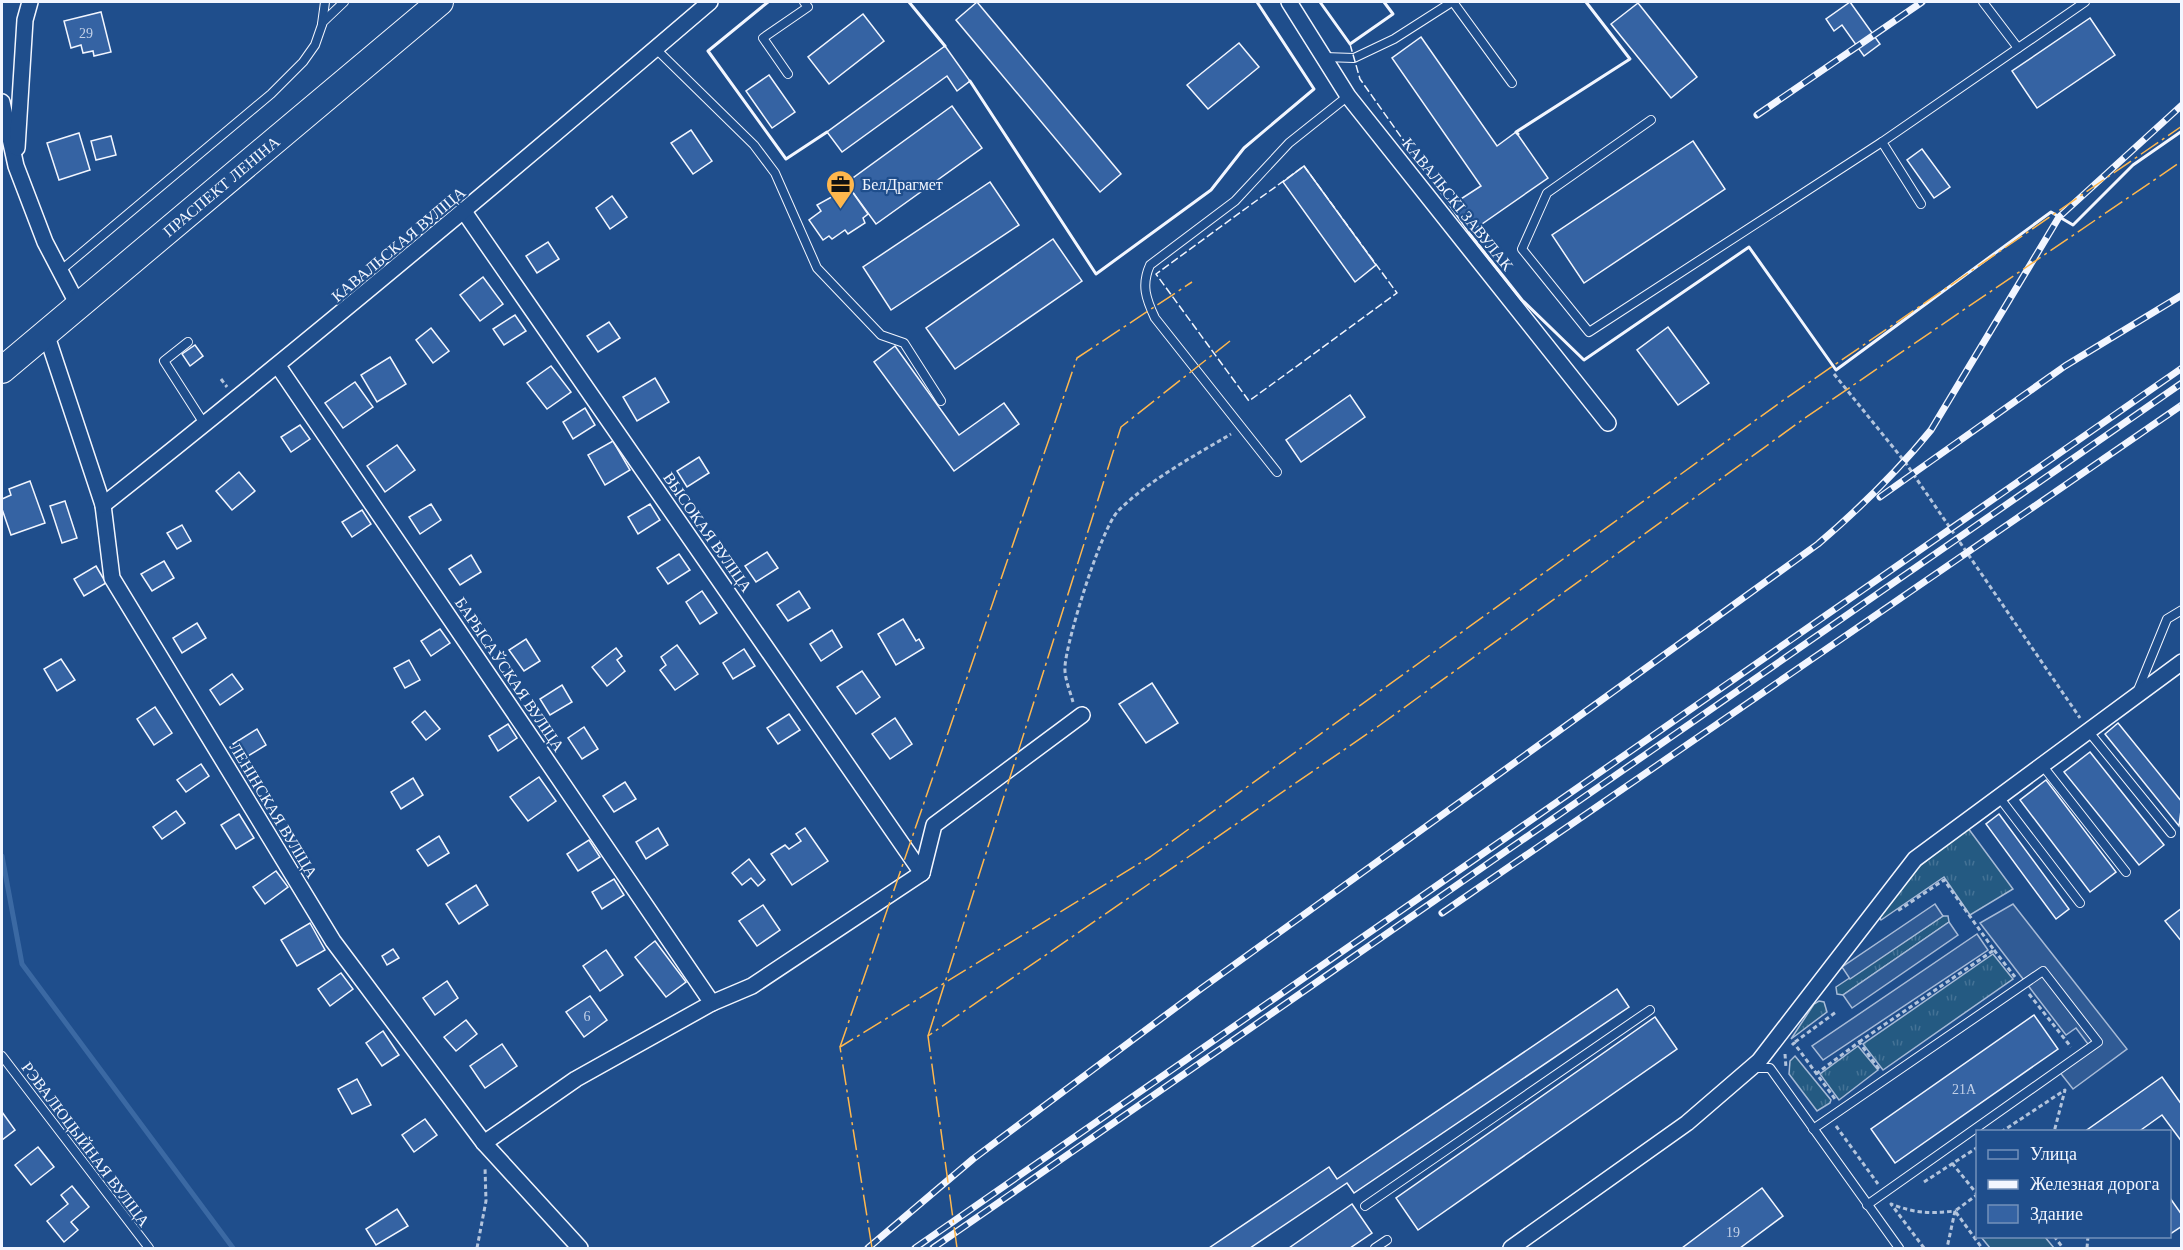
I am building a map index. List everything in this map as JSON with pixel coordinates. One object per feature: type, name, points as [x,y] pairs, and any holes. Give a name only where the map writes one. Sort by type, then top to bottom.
[{"type":"main road","name":"ПРАСПЕКТ ЛЕНІНА","points":[[2,369],[440,2]]},
{"type":"street","points":[[16,166],[25,20],[30,2]]},
{"type":"street","name":"КАВАЛЬСКАЯ ВУЛІЦА","points":[[103,505],[465,213],[710,2]]},
{"type":"street","name":"КАВАЛЬСКІ ЗАВУЛАК","points":[[1289,2],[1348,96],[1608,423]]},
{"type":"street","points":[[2,102],[16,166],[45,242],[78,305]]},
{"type":"street","name":"ВЫСОКАЯ ВУЛІЦА","points":[[465,213],[922,873]]},
{"type":"street","name":"ЛЕНІНСКАЯ ВУЛІЦА","points":[[46,333],[103,505],[112,578],[333,941],[484,1143],[580,1248]]},
{"type":"street","name":"БАРЫСАЎСКАЯ ВУЛІЦА","points":[[278,366],[712,1003]]},
{"type":"street","points":[[1511,1248],[1687,1124],[1751,1068],[1915,859],[2181,662]]},
{"type":"street","points":[[484,1143],[576,1079],[712,1003],[752,986],[922,873],[934,825],[1079,717]]},
{"type":"lane","points":[[60,271],[271,94],[303,62],[315,45],[322,25],[325,2]]},
{"type":"lane","points":[[322,25],[344,2]]},
{"type":"lane","points":[[788,74],[763,38],[808,7],[804,2]]},
{"type":"lane","points":[[1324,57],[1354,58],[1394,39],[1452,2],[1512,83]]},
{"type":"lane","points":[[1983,2],[2018,48]]},
{"type":"lane","points":[[1651,120],[1547,193],[1522,249],[1589,332],[1882,142],[2085,2]]},
{"type":"lane","points":[[655,48],[754,145],[775,173],[817,268],[881,335],[903,343],[941,401]]},
{"type":"lane","points":[[1277,472],[1155,318],[1146,299],[1144,279],[1150,266],[1235,201],[1288,143],[1348,96]]},
{"type":"lane","points":[[1882,142],[1921,204]]},
{"type":"lane","points":[[188,342],[164,361],[205,425]]},
{"type":"lane","points":[[2135,697],[2167,619],[2181,610]]},
{"type":"lane","points":[[2089,732],[2171,833]]},
{"type":"lane","points":[[2042,765],[2126,872]]},
{"type":"lane","points":[[1999,796],[2080,903]]},
{"type":"lane","points":[[1813,1129],[2043,971],[2098,1042],[1868,1205]]},
{"type":"lane","points":[[1365,1206],[1650,1010]]},
{"type":"lane","name":"РЭВАЛЮЦЫЙНАЯ ВУЛІЦА","points":[[2,1056],[148,1248]]},
{"type":"lane","points":[[1751,1068],[1770,1068],[1899,1248]]},
{"type":"lane","points":[[1375,1248],[1387,1240]]},
{"type":"path","points":[[1834,374],[1905,462],[2089,732]]},
{"type":"path","points":[[1079,717],[1065,668],[1071,637],[1102,540],[1117,512],[1171,470],[1243,427]]},
{"type":"path","points":[[1888,917],[1944,880],[1994,950],[2073,1049]]},
{"type":"path","points":[[1816,1074],[1994,950]]},
{"type":"path","points":[[1794,1043],[1836,1012]]},
{"type":"path","points":[[1859,1042],[1881,1071],[1872,1077]]},
{"type":"path","points":[[2003,1130],[2065,1090],[2054,1130]]},
{"type":"path","points":[[477,1248],[486,1201],[484,1143]]},
{"type":"path","points":[[1917,1186],[1976,1148]]},
{"type":"path","points":[[1952,1163],[1976,1193]]},
{"type":"path","points":[[1877,1184],[1887,1177]]},
{"type":"path","points":[[1891,1204],[1912,1213],[1954,1211],[1976,1195]]},
{"type":"path","points":[[1891,1204],[1900,1198]]},
{"type":"path","points":[[1891,1204],[1923,1248]]},
{"type":"path","points":[[1947,1248],[1954,1211]]},
{"type":"path","points":[[1954,1211],[1982,1248]]},
{"type":"green space","points":[[1968,828],[2013,889],[1970,915],[1944,877],[1881,920],[1878,915],[1906,877]]},
{"type":"green space","points":[[1943,916],[1948,916],[1949,922],[1843,995],[1837,994],[1836,987]]},
{"type":"green space","points":[[1993,954],[2013,979],[1883,1070],[1863,1044]]},
{"type":"green space","points":[[1819,1001],[1824,1002],[1827,1012],[1791,1039],[1814,1004]]},
{"type":"green space","points":[[1858,1046],[1878,1070],[1839,1100],[1820,1074]]},
{"type":"green space","points":[[1795,1056],[1831,1100],[1817,1111],[1789,1074],[1790,1061]]},
{"type":"green space","points":[[1982,1238],[2046,1238],[2054,1248],[1990,1248]]},
{"type":"shaded area","points":[[1935,904],[1943,916],[1850,979],[1842,967]]},
{"type":"shaded area","points":[[2013,904],[2127,1049],[2073,1089],[2058,1070],[2091,1048],[2076,1028],[2066,1035],[1980,923]]},
{"type":"shaded area","points":[[1949,922],[1958,935],[1852,1008],[1843,995]]},
{"type":"shaded area","points":[[1977,934],[1988,950],[1823,1060],[1812,1046]]},
{"type":"building","points":[[977,2],[1121,174],[1100,192],[956,20]]},
{"type":"building","points":[[1850,2],[1880,44],[1864,56],[1842,25],[1834,31],[1826,19]]},
{"type":"building","points":[[1638,3],[1697,77],[1671,98],[1611,24]]},
{"type":"building","points":[[101,12],[111,52],[94,56],[93,51],[83,53],[81,45],[71,48],[64,21]]},
{"type":"building","points":[[863,14],[884,41],[829,84],[808,57]]},
{"type":"building","points":[[2090,18],[2115,55],[2037,108],[2012,71]]},
{"type":"building","points":[[1421,37],[1497,146],[1516,132],[1548,178],[1469,233],[1450,206],[1481,186],[1392,58]]},
{"type":"building","points":[[1239,43],[1259,67],[1208,109],[1187,85]]},
{"type":"building","points":[[945,46],[970,81],[957,91],[947,76],[842,152],[827,132]]},
{"type":"building","points":[[769,75],[795,112],[772,128],[746,91]]},
{"type":"building","points":[[952,106],[982,148],[876,224],[846,183]]},
{"type":"building","points":[[691,130],[712,161],[693,174],[671,143]]},
{"type":"building","points":[[79,133],[90,170],[59,180],[47,143]]},
{"type":"building","points":[[111,136],[116,155],[96,160],[91,141]]},
{"type":"building","points":[[1693,141],[1725,189],[1584,283],[1552,235]]},
{"type":"building","points":[[1922,149],[1950,187],[1934,198],[1907,160]]},
{"type":"building","points":[[1304,166],[1376,265],[1355,282],[1283,182]]},
{"type":"building","points":[[990,182],[1019,225],[891,310],[863,267]]},
{"type":"building","points":[[846,183],[868,214],[863,218],[865,223],[848,234],[845,230],[832,239],[829,236],[823,240],[809,220],[821,211],[817,205],[839,193],[837,190]]},
{"type":"building","points":[[612,196],[627,217],[610,229],[596,208]]},
{"type":"building","points":[[1053,239],[1082,281],[955,369],[926,328]]},
{"type":"building","points":[[548,242],[559,259],[537,273],[526,256]]},
{"type":"building","points":[[483,277],[503,304],[480,321],[460,295]]},
{"type":"building","points":[[515,315],[526,331],[504,345],[493,329]]},
{"type":"building","points":[[609,322],[620,338],[598,352],[587,336]]},
{"type":"building","points":[[1668,327],[1709,383],[1678,405],[1637,350]]},
{"type":"building","points":[[431,328],[449,351],[433,363],[416,340]]},
{"type":"building","points":[[195,345],[203,356],[190,366],[182,354]]},
{"type":"building","points":[[895,346],[959,435],[1004,403],[1019,424],[954,471],[874,362]]},
{"type":"building","points":[[390,357],[406,384],[377,402],[361,375]]},
{"type":"building","points":[[551,366],[571,392],[547,409],[527,383]]},
{"type":"building","points":[[655,378],[669,402],[637,421],[623,397]]},
{"type":"building","points":[[355,382],[373,407],[343,428],[325,403]]},
{"type":"building","points":[[1350,395],[1365,417],[1301,462],[1286,440]]},
{"type":"building","points":[[585,408],[595,425],[573,439],[563,422]]},
{"type":"building","points":[[300,425],[310,439],[291,452],[281,437]]},
{"type":"building","points":[[613,441],[630,470],[605,485],[588,455]]},
{"type":"building","points":[[397,445],[415,470],[385,492],[367,466]]},
{"type":"building","points":[[699,457],[709,473],[687,487],[677,471]]},
{"type":"building","points":[[239,472],[255,491],[232,510],[216,491]]},
{"type":"building","points":[[30,481],[45,523],[11,535],[2,509],[2,499],[11,495],[9,489]]},
{"type":"building","points":[[65,501],[77,538],[62,543],[50,506]]},
{"type":"building","points":[[431,504],[441,520],[420,534],[409,517]]},
{"type":"building","points":[[650,504],[660,520],[638,534],[628,517]]},
{"type":"building","points":[[362,510],[371,524],[352,537],[342,522]]},
{"type":"building","points":[[182,525],[191,541],[177,549],[167,533]]},
{"type":"building","points":[[767,552],[778,568],[756,582],[745,566]]},
{"type":"building","points":[[679,554],[690,570],[668,584],[657,568]]},
{"type":"building","points":[[471,555],[481,572],[460,585],[449,569]]},
{"type":"building","points":[[164,561],[174,578],[152,591],[141,574]]},
{"type":"building","points":[[96,566],[106,583],[84,596],[74,579]]},
{"type":"building","points":[[702,591],[717,613],[700,624],[686,602]]},
{"type":"building","points":[[799,591],[810,608],[788,621],[777,605]]},
{"type":"building","points":[[903,619],[916,641],[919,639],[924,648],[896,665],[878,634]]},
{"type":"building","points":[[197,623],[206,638],[182,653],[173,638]]},
{"type":"building","points":[[440,629],[450,643],[431,656],[421,641]]},
{"type":"building","points":[[832,630],[842,647],[821,661],[810,644]]},
{"type":"building","points":[[526,639],[540,661],[524,671],[509,650]]},
{"type":"building","points":[[677,645],[698,674],[675,690],[660,670],[666,665],[661,657]]},
{"type":"building","points":[[616,648],[622,656],[617,660],[625,671],[607,686],[592,667]]},
{"type":"building","points":[[744,649],[755,666],[733,679],[723,663]]},
{"type":"building","points":[[61,659],[75,680],[57,691],[44,669]]},
{"type":"building","points":[[409,660],[420,680],[405,688],[394,668]]},
{"type":"building","points":[[862,671],[880,697],[856,714],[837,687]]},
{"type":"building","points":[[232,674],[243,689],[220,705],[210,690]]},
{"type":"building","points":[[1152,683],[1178,723],[1146,743],[1119,704]]},
{"type":"building","points":[[562,685],[572,702],[550,715],[540,699]]},
{"type":"building","points":[[155,707],[172,733],[154,745],[137,719]]},
{"type":"building","points":[[425,711],[440,729],[426,740],[412,722]]},
{"type":"building","points":[[789,714],[800,730],[778,744],[767,728]]},
{"type":"building","points":[[895,718],[912,744],[890,759],[872,734]]},
{"type":"building","points":[[2118,723],[2182,802],[2179,826],[2105,734]]},
{"type":"building","points":[[508,724],[517,738],[498,751],[489,736]]},
{"type":"building","points":[[584,727],[598,749],[582,759],[568,738]]},
{"type":"building","points":[[257,729],[266,745],[243,759],[233,744]]},
{"type":"building","points":[[2090,752],[2164,845],[2139,865],[2064,772]]},
{"type":"building","points":[[201,764],[209,776],[186,792],[177,780]]},
{"type":"building","points":[[539,777],[556,801],[528,821],[510,797]]},
{"type":"building","points":[[413,778],[423,795],[401,809],[391,792]]},
{"type":"building","points":[[2046,780],[2116,872],[2090,892],[2020,800]]},
{"type":"building","points":[[625,782],[636,799],[614,812],[603,796]]},
{"type":"building","points":[[176,811],[185,823],[162,839],[153,827]]},
{"type":"building","points":[[239,814],[254,838],[236,849],[221,825]]},
{"type":"building","points":[[1999,814],[2069,909],[2056,919],[1986,824]]},
{"type":"building","points":[[658,828],[668,845],[646,859],[636,842]]},
{"type":"building","points":[[805,828],[828,861],[792,885],[771,854],[785,845],[789,849],[801,841],[796,834]]},
{"type":"building","points":[[439,836],[449,853],[428,866],[417,850]]},
{"type":"building","points":[[589,840],[600,857],[578,871],[567,854]]},
{"type":"building","points":[[749,859],[765,880],[758,886],[751,878],[742,885],[732,873]]},
{"type":"building","points":[[276,871],[288,887],[265,904],[253,887]]},
{"type":"building","points":[[614,879],[624,895],[602,909],[592,892]]},
{"type":"building","points":[[476,885],[488,905],[459,924],[446,904]]},
{"type":"building","points":[[763,905],[780,930],[757,946],[739,921]]},
{"type":"building","points":[[2182,908],[2182,942],[2165,921]]},
{"type":"building","points":[[310,923],[325,950],[297,966],[281,940]]},
{"type":"building","points":[[655,941],[686,982],[666,997],[635,957]]},
{"type":"building","points":[[393,949],[399,958],[387,965],[382,956]]},
{"type":"building","points":[[606,950],[623,975],[600,991],[583,966]]},
{"type":"building","points":[[341,973],[353,989],[330,1006],[318,989]]},
{"type":"building","points":[[447,981],[458,998],[435,1015],[423,998]]},
{"type":"building","points":[[1617,989],[1629,1007],[1354,1193],[1347,1183],[1250,1248],[1209,1248],[1329,1167],[1337,1179]]},
{"type":"building","points":[[590,996],[607,1020],[584,1037],[566,1012]]},
{"type":"building","points":[[2034,1015],[2058,1049],[1895,1163],[1871,1129]]},
{"type":"building","points":[[1655,1017],[1677,1049],[1418,1230],[1396,1198]]},
{"type":"building","points":[[466,1020],[477,1034],[456,1051],[444,1037]]},
{"type":"building","points":[[383,1031],[399,1055],[382,1066],[366,1043]]},
{"type":"building","points":[[502,1044],[517,1066],[485,1088],[470,1066]]},
{"type":"building","points":[[2162,1077],[2182,1105],[2182,1142],[2162,1115],[2141,1130],[2087,1130]]},
{"type":"building","points":[[357,1079],[371,1105],[352,1114],[338,1089]]},
{"type":"building","points":[[2,1112],[15,1130],[2,1140]]},
{"type":"building","points":[[425,1119],[437,1135],[414,1152],[402,1135]]},
{"type":"building","points":[[38,1147],[54,1167],[31,1185],[15,1165]]},
{"type":"building","points":[[72,1186],[89,1207],[71,1222],[78,1230],[64,1242],[47,1221],[68,1204],[61,1195]]},
{"type":"building","points":[[1762,1188],[1783,1216],[1740,1248],[1682,1248]]},
{"type":"building","points":[[2171,1199],[2182,1215],[2182,1226],[2171,1233]]},
{"type":"building","points":[[1352,1204],[1372,1233],[1350,1248],[1289,1248]]},
{"type":"building","points":[[397,1209],[408,1226],[376,1245],[366,1229]]},
{"type":"waterway","points":[[2,856],[22,964],[233,1248]]},
{"type":"railway","points":[[1757,115],[1922,2]]},
{"type":"railway","points":[[868,1248],[973,1159],[1202,988],[1833,531],[1863,504],[1931,430],[2059,217],[2182,105]]},
{"type":"railway","points":[[1880,497],[2065,366],[2182,295]]},
{"type":"railway","points":[[915,1248],[2182,368]]},
{"type":"railway","points":[[933,1248],[2182,383]]},
{"type":"railway","points":[[1442,913],[2182,405]]},
{"type":"fence","points":[[1350,44],[1360,79],[1450,206]]},
{"type":"fence","points":[[1304,166],[1397,293],[1249,401],[1156,274],[1304,166]]},
{"type":"wall","points":[[768,2],[708,51],[786,159],[827,132]]},
{"type":"wall","points":[[909,2],[945,46]]},
{"type":"wall","points":[[970,81],[1096,274],[1211,190],[1244,148],[1314,89],[1257,2]]},
{"type":"wall","points":[[1320,2],[1350,44],[1393,14],[1384,2]]},
{"type":"wall","points":[[1518,134],[1516,132],[1630,59],[1586,2]]},
{"type":"wall","points":[[1471,232],[1469,233],[1522,300],[1584,360],[1749,247],[1836,370],[2051,212],[2073,225],[2133,165],[2182,131]]},
{"type":"power","points":[[872,1248],[840,1047],[1150,857],[1785,399],[2182,126]]},
{"type":"power","points":[[957,1248],[928,1036],[1380,725],[1805,418],[2182,161]]},
{"type":"power","points":[[840,1047],[1077,358],[1192,282]]},
{"type":"power","points":[[928,1036],[1121,427],[1230,341]]},
{"type":"place","name":"БелДрагмет","points":[[841,210]]}]
